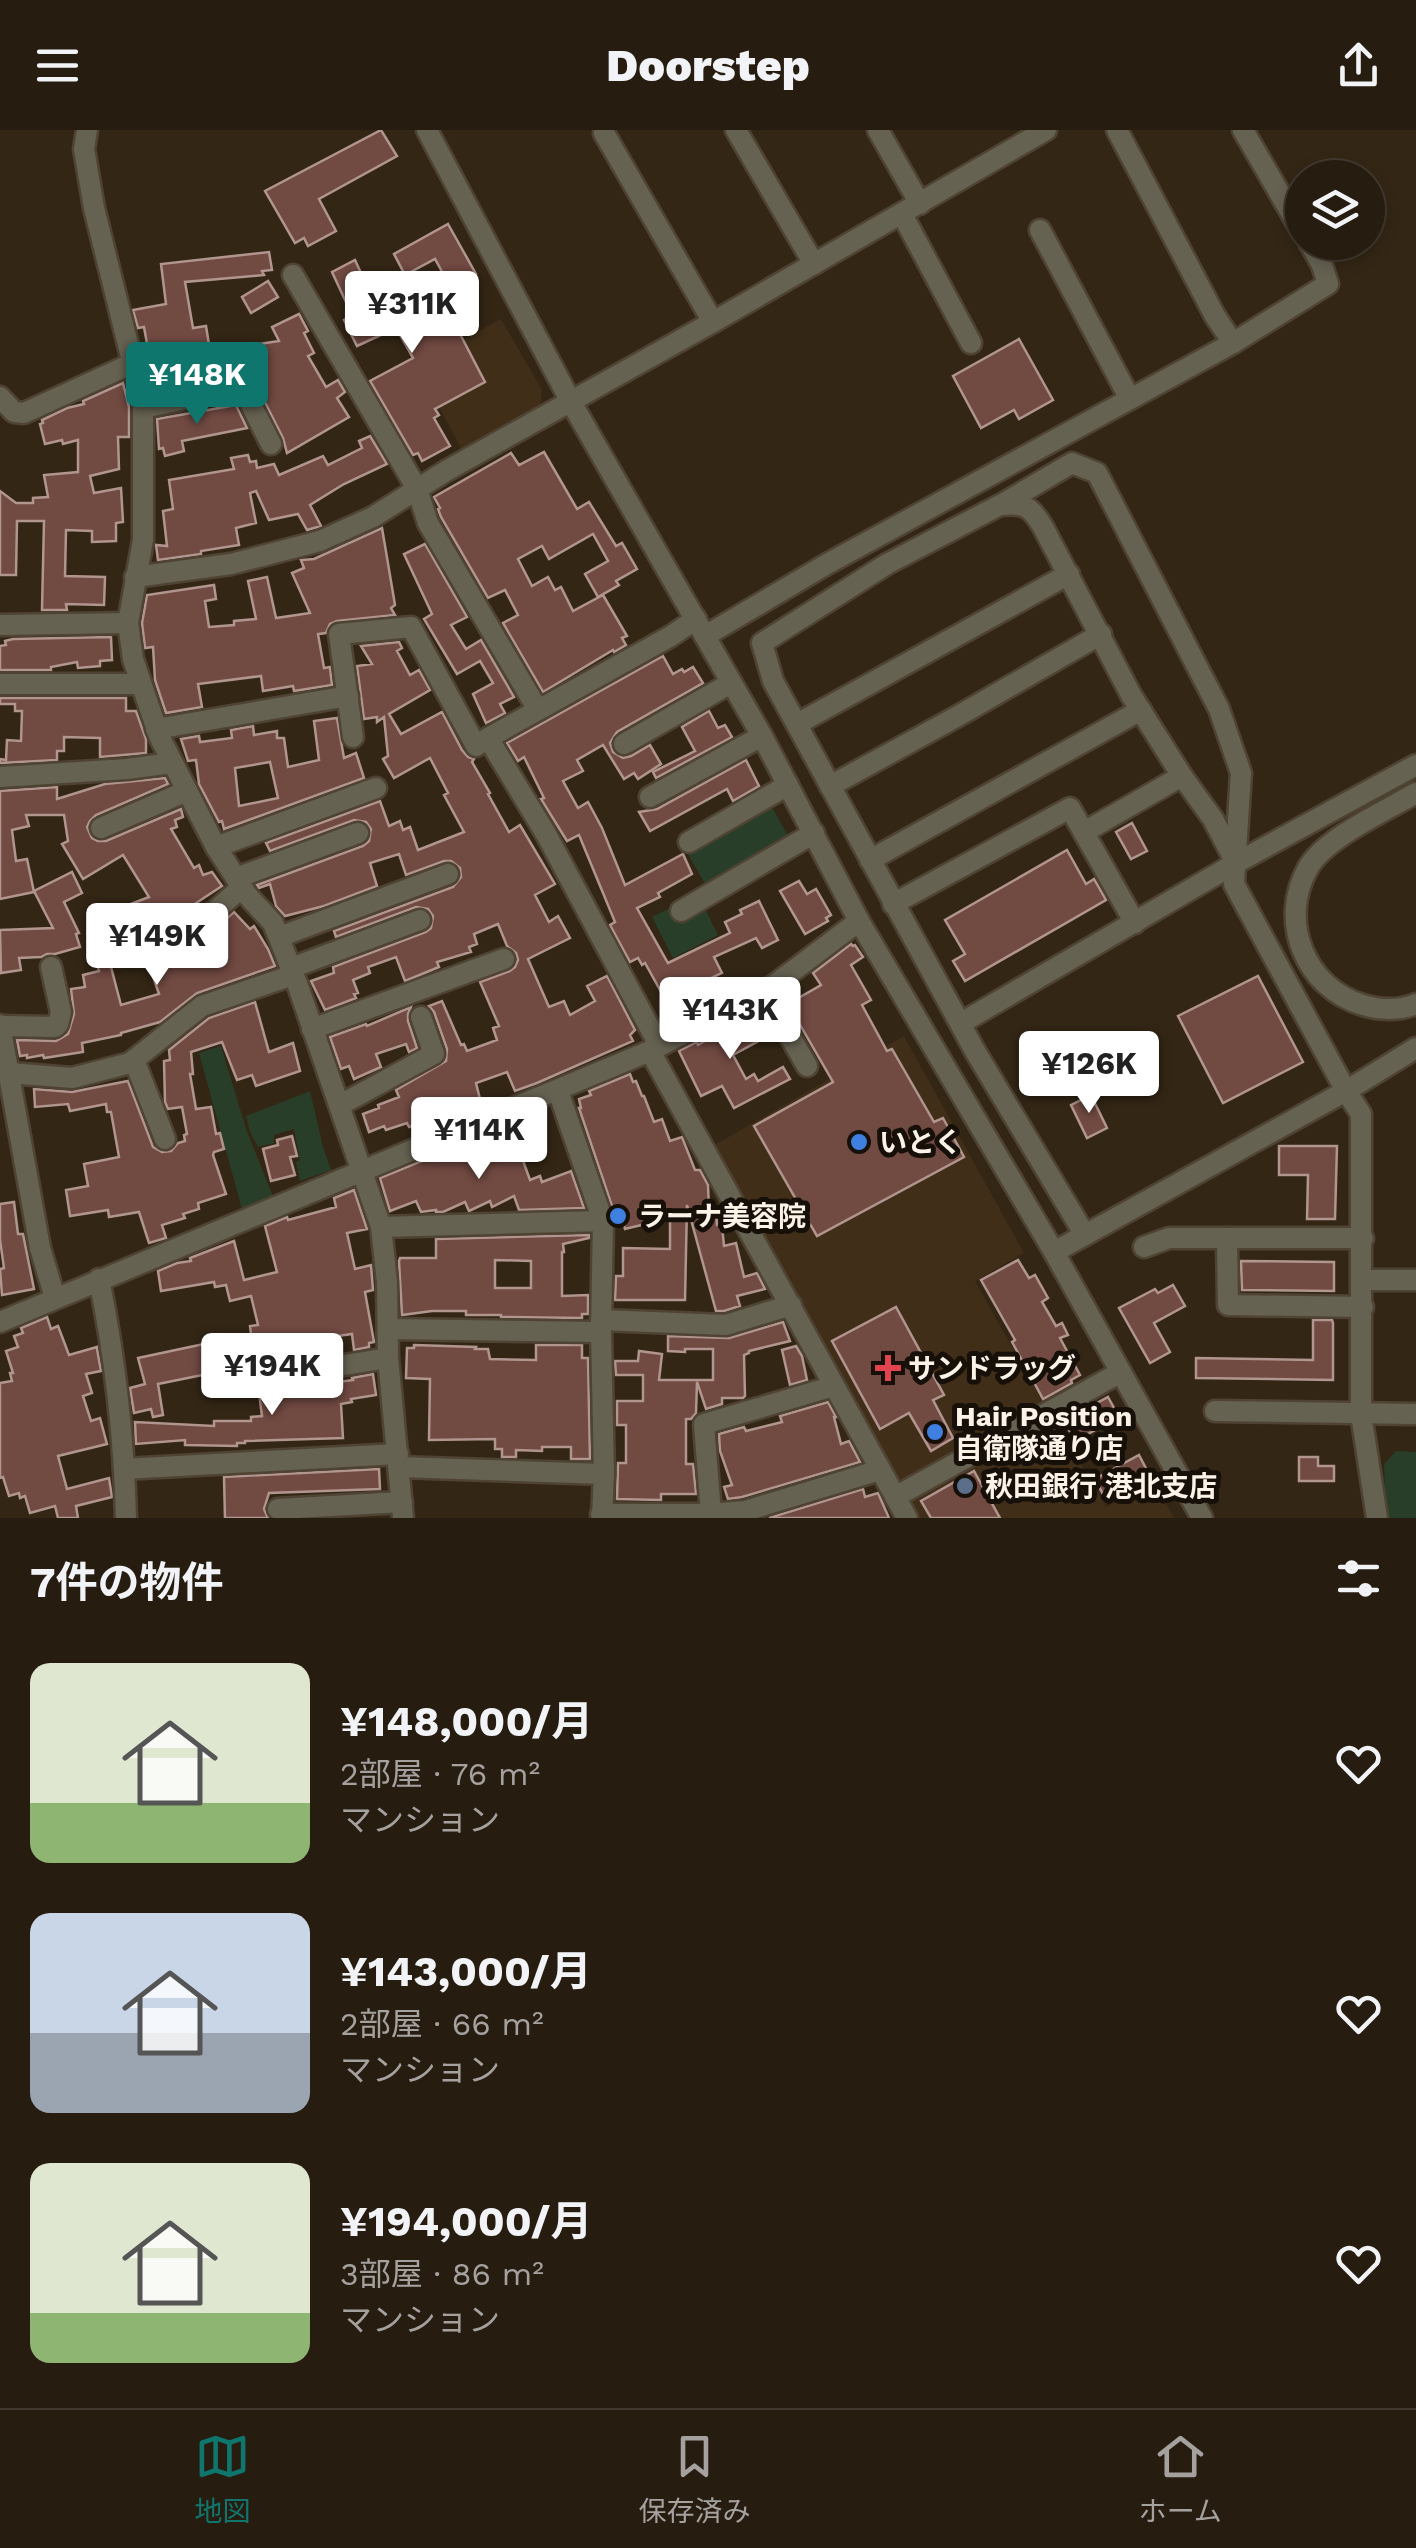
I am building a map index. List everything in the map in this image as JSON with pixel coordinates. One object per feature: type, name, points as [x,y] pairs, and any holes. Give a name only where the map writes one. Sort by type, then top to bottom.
[{"type":"street","points":[[88,130],[84,149],[94,208],[143,408],[143,540],[128,624],[133,658],[156,728],[216,847],[274,923],[382,1227],[388,1358],[402,1510],[278,1509]]},
{"type":"street","points":[[427,130],[571,402],[762,736],[859,921],[1054,1252],[1202,1518]]},
{"type":"street","points":[[736,130],[814,264]]},
{"type":"street","points":[[878,130],[971,343]]},
{"type":"street","points":[[134,577],[231,564],[320,541],[373,516],[1046,130]]},
{"type":"street","points":[[1117,130],[1214,316],[1233,343]]},
{"type":"street","points":[[1242,130],[1285,203]]},
{"type":"street","points":[[604,132],[713,322]]},
{"type":"street","points":[[1040,230],[1130,399]]},
{"type":"street","points":[[353,737],[339,634],[412,627],[476,746],[671,636],[700,628],[827,564],[1233,343],[1328,284],[1319,260]]},
{"type":"street","points":[[293,274],[417,489],[428,522],[538,710]]},
{"type":"street","points":[[0,397],[14,412],[24,412],[131,364]]},
{"type":"street","points":[[143,408],[242,387],[272,444]]},
{"type":"street","points":[[1086,1235],[975,1051],[893,904],[774,681],[762,643],[887,564],[1072,463],[1097,473],[1219,709],[1241,773],[1234,884],[1362,1114],[1362,1414],[1377,1518]]},
{"type":"street","points":[[1000,505],[1020,504],[1034,512],[1131,694],[1213,820],[1236,864]]},
{"type":"street","points":[[796,724],[1069,574]]},
{"type":"street","points":[[0,625],[128,624]]},
{"type":"street","points":[[830,786],[1101,634]]},
{"type":"street","points":[[0,684],[140,684]]},
{"type":"street","points":[[624,744],[732,684]]},
{"type":"street","points":[[156,728],[348,696]]},
{"type":"street","points":[[870,860],[1141,710]]},
{"type":"street","points":[[650,796],[762,736]]},
{"type":"street","points":[[488,738],[546,834],[654,1048],[907,1518]]},
{"type":"street","points":[[0,777],[127,769],[172,762]]},
{"type":"street","points":[[961,1023],[1416,764]]},
{"type":"street","points":[[1084,832],[1182,776]]},
{"type":"street","points":[[689,842],[788,785]]},
{"type":"street","points":[[216,847],[376,788]]},
{"type":"street","points":[[101,828],[187,790]]},
{"type":"street","points":[[1416,793],[1329,844],[1309,866],[1298,891],[1294,926],[1302,953],[1333,992],[1379,1010],[1416,1004]]},
{"type":"street","points":[[893,904],[1070,808],[1135,924]]},
{"type":"street","points":[[112,926],[119,956],[186,937],[239,882],[358,833]]},
{"type":"street","points":[[681,911],[814,833]]},
{"type":"street","points":[[279,937],[448,874]]},
{"type":"street","points":[[9,1074],[72,1078],[130,1064],[202,1006],[420,920]]},
{"type":"street","points":[[0,1322],[654,1048],[764,991],[859,921]]},
{"type":"street","points":[[312,1030],[504,960]]},
{"type":"street","points":[[51,967],[61,1012],[58,1024],[0,1026],[9,1074],[8,1104],[55,1298]]},
{"type":"street","points":[[764,991],[807,1066]]},
{"type":"street","points":[[340,1104],[434,1054],[421,1017]]},
{"type":"street","points":[[1054,1252],[1346,1091],[1416,1048]]},
{"type":"street","points":[[134,1060],[166,1139]]},
{"type":"street","points":[[558,1091],[603,1221],[601,1516],[751,1514],[880,1470]]},
{"type":"street","points":[[382,1227],[603,1221]]},
{"type":"street","points":[[1144,1248],[1170,1238],[1362,1238]]},
{"type":"street","points":[[1227,1238],[1228,1305],[1362,1307]]},
{"type":"street","points":[[99,1278],[124,1469],[126,1518]]},
{"type":"street","points":[[1363,1280],[1416,1280]]},
{"type":"street","points":[[388,1329],[726,1325],[791,1306]]},
{"type":"street","points":[[257,1378],[388,1358]]},
{"type":"street","points":[[896,1497],[1121,1372]]},
{"type":"street","points":[[711,1514],[704,1424],[834,1386]]},
{"type":"street","points":[[1214,1412],[1416,1414]]},
{"type":"street","points":[[124,1469],[399,1460],[604,1474]]},
{"type":"shaded area","points":[[501,319],[542,390],[540,411],[463,452],[417,365]]},
{"type":"shaded area","points":[[904,1036],[1024,1253],[975,1281],[1042,1401],[1092,1374],[1105,1394],[1056,1422],[1106,1507],[1154,1482],[1174,1518],[919,1518],[711,1147]]},
{"type":"green space","points":[[769,802],[792,843],[708,889],[685,849]]},
{"type":"green space","points":[[702,903],[718,935],[673,958],[652,917],[672,907]]},
{"type":"green space","points":[[221,1046],[246,1129],[274,1199],[242,1209],[199,1053]]},
{"type":"green space","points":[[310,1091],[331,1170],[300,1181],[294,1129],[274,1135],[274,1143],[258,1147],[246,1116]]},
{"type":"green space","points":[[1396,1451],[1416,1452],[1416,1518],[1386,1518],[1384,1464]]},
{"type":"building","points":[[381,130],[397,156],[319,199],[336,231],[308,246],[304,238],[295,243],[265,191]]},
{"type":"building","points":[[448,224],[476,274],[451,288],[435,259],[405,275],[394,254]]},
{"type":"building","points":[[269,252],[272,270],[262,271],[264,275],[185,282],[193,328],[206,326],[210,351],[218,353],[279,341],[272,327],[299,314],[314,353],[308,356],[326,387],[338,380],[345,392],[337,398],[349,417],[287,453],[254,381],[240,367],[154,390],[144,327],[138,328],[133,310],[166,304],[161,264]]},
{"type":"building","points":[[355,260],[373,299],[411,278],[432,318],[457,305],[469,327],[459,332],[485,382],[435,409],[439,415],[434,418],[450,446],[422,461],[418,453],[413,455],[370,381],[413,358],[396,328],[357,346],[344,320],[352,315],[332,272]]},
{"type":"building","points":[[268,281],[278,297],[251,313],[242,297]]},
{"type":"building","points":[[1019,339],[1053,400],[1019,419],[1014,410],[981,428],[953,376]]},
{"type":"building","points":[[123,383],[129,407],[129,437],[118,437],[119,469],[90,476],[94,493],[121,488],[123,522],[116,523],[116,541],[92,542],[92,531],[66,530],[65,576],[105,577],[104,605],[66,604],[67,610],[42,610],[44,521],[17,521],[16,575],[0,575],[0,491],[16,503],[33,503],[33,498],[48,497],[44,475],[78,472],[78,440],[45,444],[42,420]]},
{"type":"building","points":[[236,405],[247,428],[182,441],[184,451],[165,456],[163,448],[159,449],[157,419]]},
{"type":"building","points":[[370,436],[387,464],[310,505],[321,526],[307,530],[298,514],[269,520],[256,491],[250,493],[256,523],[236,528],[239,545],[158,560],[156,545],[167,546],[163,511],[173,509],[169,480],[234,469],[231,458],[248,455],[250,462],[256,461],[257,468],[274,464],[279,475],[323,456],[328,465],[362,448],[359,441]]},
{"type":"building","points":[[544,452],[577,509],[589,502],[616,546],[622,543],[637,569],[598,597],[585,574],[608,561],[593,534],[549,559],[542,546],[518,559],[532,586],[548,577],[555,590],[561,587],[573,611],[603,595],[627,636],[622,638],[626,645],[543,692],[503,623],[518,615],[505,590],[488,598],[441,517],[434,497],[511,453],[519,465]]},
{"type":"building","points":[[382,528],[395,615],[337,621],[330,624],[326,633],[318,634],[324,668],[330,667],[332,685],[263,691],[261,676],[198,684],[202,707],[166,713],[155,680],[153,647],[145,648],[142,623],[147,595],[214,585],[216,599],[205,601],[209,627],[234,625],[234,621],[256,619],[248,581],[267,577],[276,618],[310,613],[292,573],[304,568],[301,560],[314,559]]},
{"type":"building","points":[[425,544],[467,617],[451,625],[466,649],[481,640],[514,697],[500,704],[505,713],[486,723],[473,694],[493,683],[480,661],[457,674],[424,619],[432,614],[404,554]]},
{"type":"building","points":[[111,637],[112,660],[100,661],[100,666],[78,668],[77,662],[51,670],[0,670],[0,646],[6,645],[5,641]]},
{"type":"building","points":[[399,642],[402,648],[397,651],[410,675],[419,670],[430,690],[389,714],[401,734],[442,712],[462,750],[474,759],[472,762],[509,832],[520,825],[555,884],[535,895],[549,922],[558,916],[570,938],[528,959],[549,1007],[564,1001],[570,1015],[595,1001],[587,986],[607,976],[635,1030],[630,1035],[633,1041],[537,1083],[515,1091],[507,1072],[476,1083],[480,1099],[450,1109],[452,1114],[409,1127],[407,1123],[369,1132],[363,1114],[399,1097],[396,1090],[446,1061],[447,1049],[429,1006],[442,1001],[467,1051],[497,1040],[493,1028],[499,1026],[480,982],[510,971],[518,960],[498,924],[474,934],[477,944],[469,947],[471,952],[437,962],[439,967],[405,981],[396,957],[368,967],[370,973],[353,980],[356,998],[325,1010],[311,981],[334,973],[333,967],[426,932],[433,916],[428,909],[416,907],[336,937],[334,931],[453,887],[461,877],[460,868],[444,861],[406,875],[399,854],[370,863],[377,886],[285,916],[276,906],[270,884],[259,888],[257,885],[363,846],[369,841],[371,829],[366,822],[354,820],[270,851],[266,843],[380,801],[389,826],[400,821],[403,830],[410,827],[418,850],[464,832],[430,758],[394,778],[383,759],[388,756],[384,717],[377,722],[377,717],[364,719],[357,666],[372,664],[361,646]]},
{"type":"building","points":[[663,656],[673,674],[693,667],[703,683],[617,732],[610,743],[613,752],[623,758],[650,745],[661,764],[638,779],[634,773],[624,779],[603,745],[577,760],[583,771],[563,781],[578,808],[588,802],[625,885],[683,854],[692,874],[637,908],[668,963],[730,933],[725,922],[759,901],[778,940],[762,948],[756,938],[714,957],[722,973],[683,991],[691,1006],[674,1015],[645,963],[642,965],[638,958],[630,962],[610,925],[615,922],[579,835],[567,841],[541,799],[544,798],[524,757],[518,761],[507,743]]},
{"type":"building","points":[[0,698],[126,698],[126,711],[136,711],[146,739],[146,753],[100,757],[100,738],[64,737],[64,751],[57,751],[57,760],[0,763],[0,759],[6,760],[7,740],[21,741],[22,711],[15,711],[15,704],[0,704]]},
{"type":"building","points":[[709,711],[718,728],[725,725],[732,737],[656,778],[653,772],[695,751],[682,727]]},
{"type":"building","points":[[337,718],[344,758],[356,753],[364,778],[224,829],[199,784],[196,760],[188,761],[181,739],[199,736],[200,742],[232,738],[231,730],[253,726],[254,735],[277,731],[277,738],[284,738],[288,767],[319,760],[314,721]],"holes":[[[270,762],[278,798],[239,806],[235,768]]]},
{"type":"building","points":[[746,760],[759,786],[733,801],[727,789],[650,831],[639,812],[657,809]]},
{"type":"building","points":[[165,778],[168,784],[96,815],[87,827],[92,838],[106,841],[181,809],[183,817],[175,820],[177,827],[171,829],[194,868],[199,865],[203,875],[212,872],[222,886],[184,911],[188,917],[179,925],[129,939],[123,917],[110,912],[149,897],[123,855],[83,879],[62,844],[68,841],[64,815],[26,815],[29,826],[12,830],[16,861],[27,859],[34,892],[0,899],[0,791],[57,787],[57,799],[105,784]]},
{"type":"building","points":[[1132,823],[1147,851],[1131,859],[1116,832]]},
{"type":"building","points":[[1067,850],[1086,884],[1094,879],[1106,900],[965,981],[953,961],[965,954],[945,920]]},
{"type":"building","points":[[72,872],[82,893],[64,902],[79,933],[76,934],[80,947],[19,958],[21,970],[1,973],[0,930],[53,928],[34,891]]},
{"type":"building","points":[[799,881],[807,894],[816,889],[831,915],[826,918],[828,921],[805,934],[780,891]]},
{"type":"building","points":[[234,912],[250,929],[254,926],[275,966],[197,993],[160,1022],[82,1043],[83,1052],[44,1058],[20,1056],[17,1040],[56,1041],[68,1034],[74,1014],[71,989],[85,987],[83,975],[99,971],[95,957],[104,954],[121,1005],[159,994],[148,962],[194,948]]},
{"type":"building","name":"いとく","points":[[851,944],[863,957],[851,965],[871,1000],[862,1005],[934,1122],[943,1118],[964,1157],[817,1236],[754,1126],[833,1082],[788,1004],[821,985],[813,973]]},
{"type":"building","points":[[1258,976],[1303,1062],[1223,1103],[1178,1016]]},
{"type":"building","points":[[255,1002],[269,1052],[293,1043],[300,1071],[256,1086],[252,1075],[237,1080],[222,1042],[191,1052],[196,1109],[211,1107],[216,1134],[220,1133],[224,1149],[213,1155],[226,1194],[198,1203],[199,1209],[183,1214],[185,1218],[162,1225],[166,1238],[149,1243],[139,1212],[109,1217],[108,1210],[70,1216],[66,1190],[88,1186],[84,1164],[119,1157],[111,1112],[107,1112],[106,1104],[70,1111],[68,1104],[35,1107],[34,1089],[72,1092],[128,1081],[153,1147],[171,1151],[185,1141],[187,1134],[182,1107],[168,1109],[165,1102],[164,1061],[170,1060],[169,1050],[209,1018]]},
{"type":"building","points":[[411,1007],[408,1021],[417,1048],[409,1052],[406,1044],[376,1054],[381,1067],[354,1079],[349,1066],[341,1069],[330,1037]]},
{"type":"building","points":[[758,1010],[767,1025],[759,1029],[764,1038],[733,1055],[746,1079],[754,1074],[758,1081],[783,1067],[790,1079],[734,1108],[722,1086],[701,1096],[679,1051],[697,1042],[698,1045]]},
{"type":"building","points":[[630,1074],[654,1122],[662,1119],[670,1141],[682,1137],[695,1170],[700,1170],[708,1185],[709,1210],[716,1210],[724,1246],[736,1243],[744,1277],[757,1273],[765,1289],[737,1296],[740,1306],[716,1311],[687,1205],[685,1300],[615,1300],[616,1276],[623,1276],[623,1248],[670,1249],[670,1218],[625,1229],[623,1219],[617,1221],[579,1108],[579,1099],[591,1095],[589,1091]]},
{"type":"building","points":[[1091,1095],[1107,1128],[1087,1138],[1071,1105]]},
{"type":"building","points":[[513,1133],[530,1180],[540,1176],[542,1182],[571,1171],[584,1208],[519,1210],[514,1196],[492,1207],[490,1201],[469,1211],[465,1202],[443,1212],[421,1212],[416,1201],[390,1211],[380,1178],[436,1155],[438,1161]]},
{"type":"building","points":[[292,1136],[297,1156],[290,1157],[295,1175],[271,1181],[263,1149]]},
{"type":"building","points":[[1279,1146],[1337,1146],[1335,1219],[1307,1219],[1308,1175],[1279,1175]]},
{"type":"building","points":[[354,1190],[367,1229],[347,1233],[355,1269],[371,1265],[373,1290],[365,1292],[374,1342],[354,1350],[352,1334],[234,1351],[237,1368],[158,1384],[163,1415],[153,1417],[151,1409],[134,1413],[130,1388],[145,1384],[138,1358],[251,1334],[250,1326],[258,1325],[251,1296],[230,1301],[226,1285],[215,1287],[214,1282],[161,1291],[158,1271],[234,1241],[244,1280],[277,1272],[265,1226],[287,1217],[288,1220],[336,1207],[334,1198]]},
{"type":"building","points":[[14,1202],[18,1234],[23,1234],[34,1289],[2,1295],[0,1204]]},
{"type":"building","points":[[589,1235],[563,1244],[562,1252],[562,1296],[588,1295],[588,1314],[582,1314],[582,1318],[466,1315],[466,1311],[402,1315],[400,1258],[436,1258],[436,1239]],"holes":[[[495,1260],[531,1261],[531,1288],[495,1288]]]},
{"type":"building","points":[[1018,1260],[1029,1278],[1035,1275],[1048,1298],[1042,1302],[1056,1326],[1062,1323],[1068,1335],[1060,1338],[1080,1375],[1043,1399],[981,1280]]},
{"type":"building","points":[[1241,1261],[1334,1262],[1334,1291],[1242,1290]]},
{"type":"building","points":[[1173,1285],[1185,1306],[1154,1323],[1170,1352],[1150,1363],[1119,1308],[1155,1289],[1158,1293]]},
{"type":"building","name":"サンドラッグ","points":[[896,1307],[944,1395],[933,1400],[953,1438],[931,1451],[909,1413],[880,1429],[832,1341]]},
{"type":"building","points":[[47,1317],[51,1329],[58,1326],[69,1355],[97,1347],[101,1371],[86,1374],[92,1393],[83,1396],[91,1421],[100,1418],[107,1444],[58,1456],[67,1489],[109,1478],[112,1497],[76,1506],[78,1518],[58,1518],[55,1506],[30,1513],[25,1496],[9,1496],[3,1477],[0,1478],[0,1383],[12,1381],[13,1373],[6,1351],[18,1347],[14,1336],[23,1333],[21,1328]]},
{"type":"building","points":[[1313,1320],[1333,1323],[1333,1380],[1196,1378],[1196,1358],[1313,1360]]},
{"type":"building","points":[[783,1322],[790,1341],[744,1355],[743,1398],[722,1398],[722,1404],[706,1409],[697,1382],[696,1413],[686,1419],[686,1464],[693,1464],[696,1494],[661,1494],[661,1500],[617,1499],[618,1463],[626,1463],[626,1425],[617,1425],[617,1401],[643,1401],[643,1375],[616,1375],[615,1361],[638,1361],[639,1351],[662,1354],[659,1380],[713,1380],[713,1349],[668,1351],[668,1336],[729,1338]]},
{"type":"building","points":[[536,1345],[582,1345],[582,1358],[588,1358],[590,1459],[571,1459],[571,1447],[516,1450],[516,1457],[502,1457],[502,1449],[495,1449],[495,1439],[429,1440],[430,1379],[406,1378],[407,1348],[476,1347],[488,1349],[490,1359],[536,1360]]},
{"type":"building","points":[[796,1346],[807,1380],[790,1385],[782,1350]]},
{"type":"building","points":[[373,1374],[376,1395],[341,1404],[343,1438],[245,1441],[237,1446],[185,1445],[185,1440],[136,1444],[135,1422],[214,1426],[214,1421],[251,1421],[251,1417],[262,1416],[259,1393]]},
{"type":"building","points":[[1108,1397],[1119,1417],[1075,1441],[1064,1421]]},
{"type":"building","points":[[828,1402],[836,1417],[841,1444],[849,1441],[860,1462],[728,1499],[724,1487],[732,1485],[720,1451],[719,1434],[782,1422],[780,1416]]},
{"type":"building","points":[[1139,1455],[1150,1476],[1106,1500],[1095,1479]]},
{"type":"building","points":[[1299,1457],[1318,1457],[1318,1466],[1334,1466],[1334,1481],[1299,1481]]},
{"type":"building","points":[[379,1469],[380,1489],[269,1493],[264,1509],[268,1518],[225,1518],[224,1477]]},
{"type":"building","name":"秋田銀行 港北支店","points":[[974,1471],[1000,1518],[931,1518],[921,1501]]},
{"type":"building","points":[[863,1489],[865,1497],[878,1493],[889,1518],[769,1518]]},
{"type":"place","name":"いとく","points":[[859,1142]]},
{"type":"place","name":"ラーナ美容院","points":[[618,1216]]},
{"type":"place","name":"サンドラッグ","points":[[888,1368]]},
{"type":"place","name":"Hair Position 自衛隊通り店","points":[[935,1432]]},
{"type":"place","name":"秋田銀行 港北支店","points":[[965,1486]]}]
